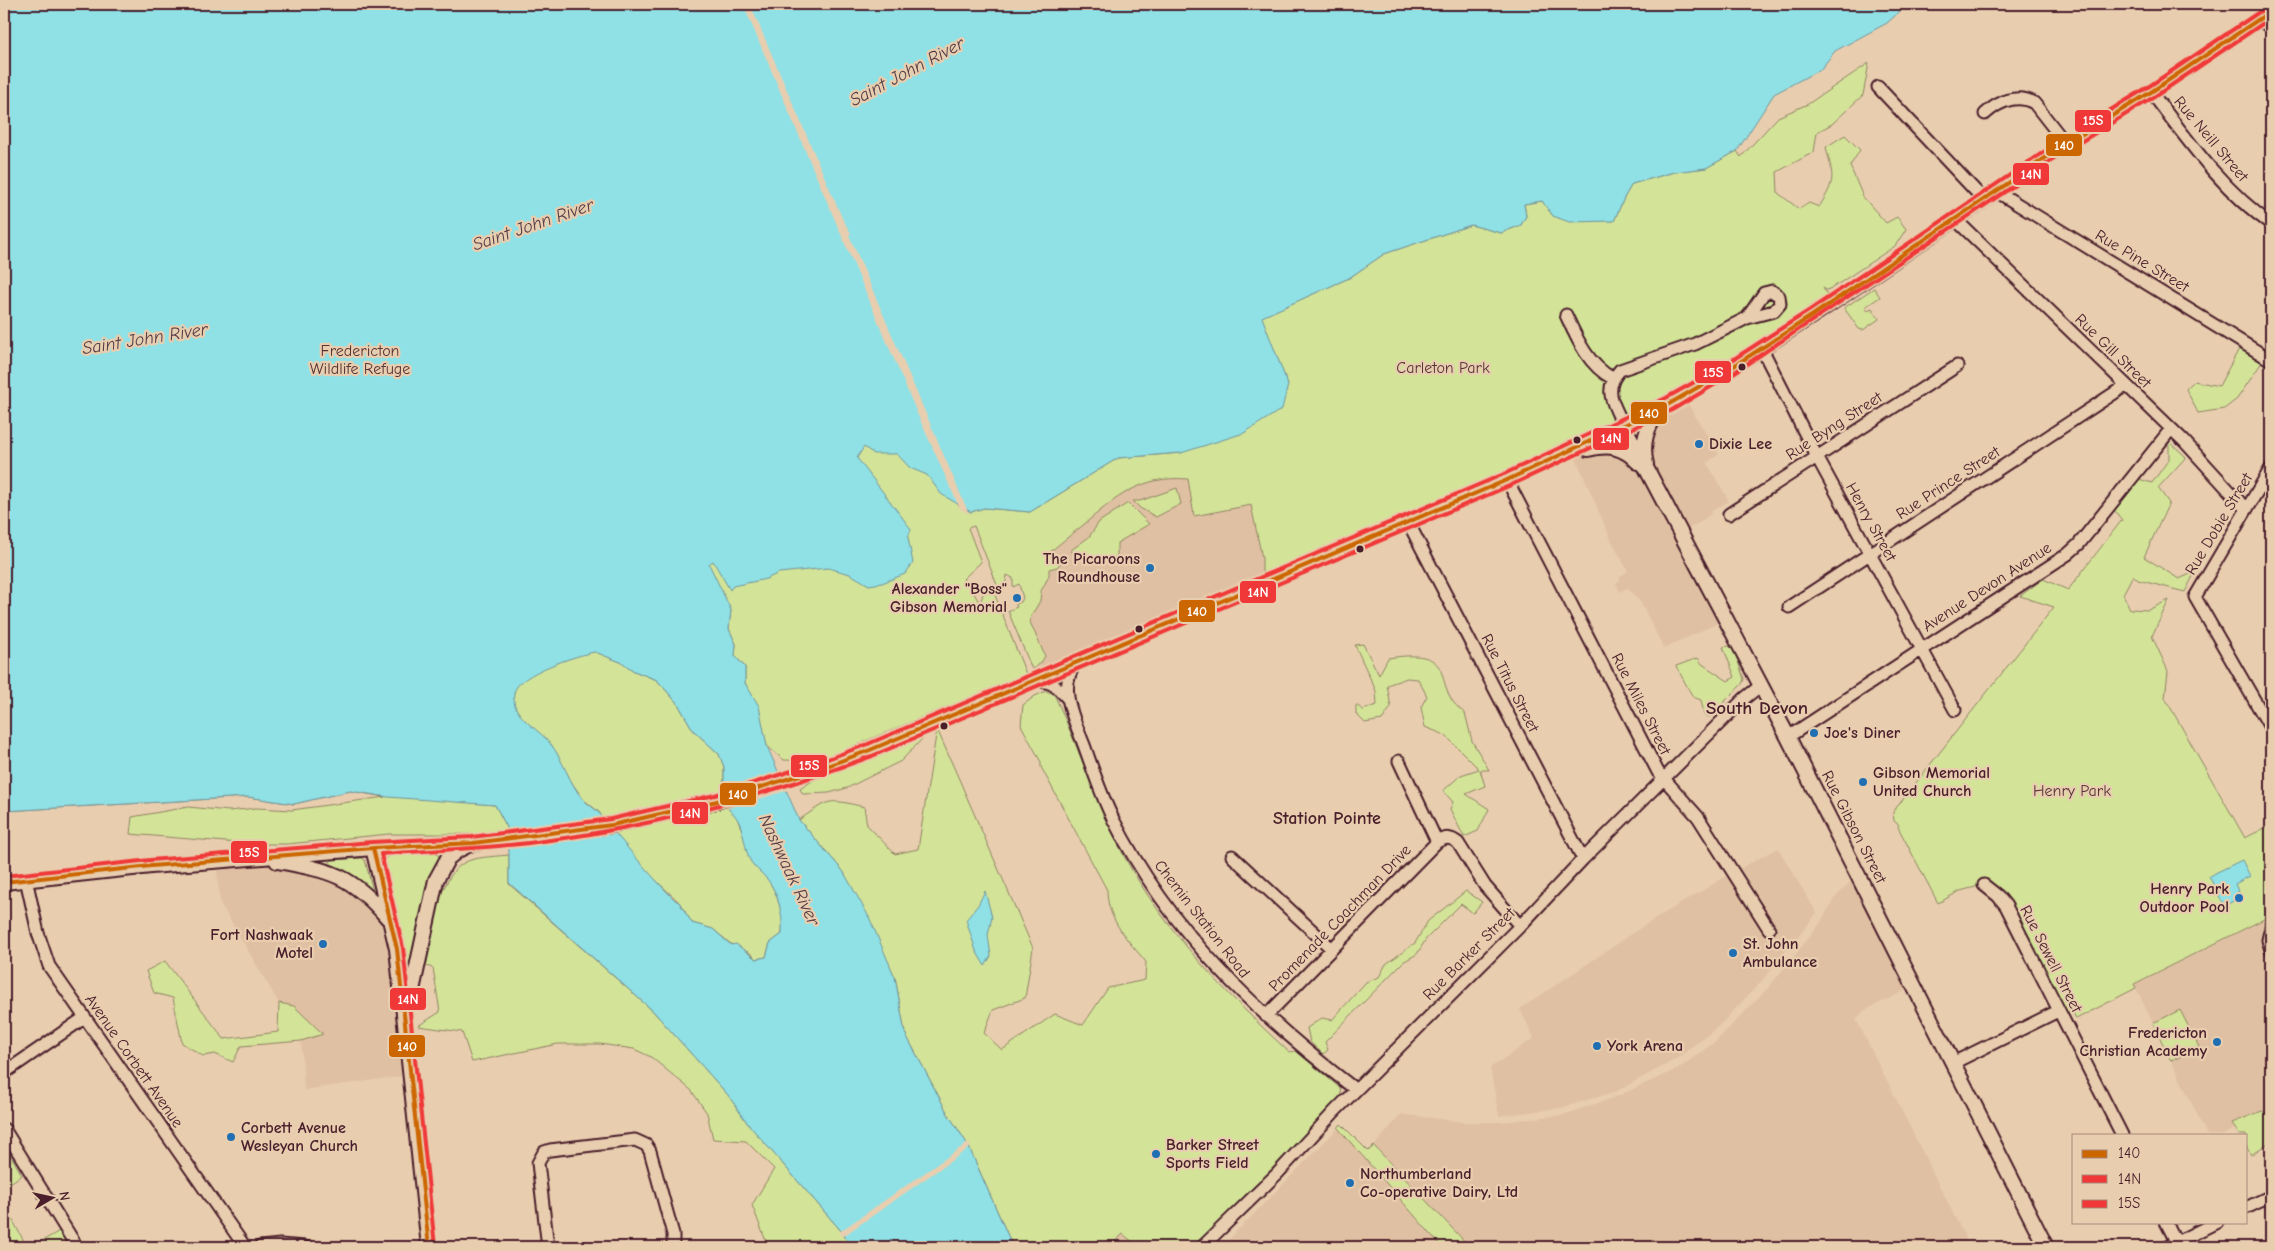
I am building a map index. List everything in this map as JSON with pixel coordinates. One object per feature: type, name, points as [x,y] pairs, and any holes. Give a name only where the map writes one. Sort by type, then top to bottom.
[{"type":"main road","points":[[4,882],[151,866],[373,848],[473,843],[535,836],[656,816],[717,801],[820,769],[1034,682],[1507,480],[1669,404],[1762,348],[2066,144],[2265,23],[2271,12]]},
{"type":"main road","points":[[1654,483],[1645,459],[1645,438],[1656,415],[1669,404]]},
{"type":"main road","name":"Rue Gibson Street","points":[[1624,426],[1788,737],[2046,1247]]},
{"type":"main road","points":[[1571,451],[1582,451],[1603,446],[1619,448],[1633,457],[1654,483]]},
{"type":"main road","points":[[406,1028],[411,990],[436,880],[448,858],[458,850],[473,843]]},
{"type":"main road","points":[[373,848],[397,949],[429,1247]]},
{"type":"main road","points":[[262,858],[334,873],[355,884],[371,898],[390,920]]},
{"type":"street","points":[[1878,87],[1984,200]]},
{"type":"street","name":"Rue Neill Street","points":[[2151,92],[2210,168],[2254,212],[2271,224]]},
{"type":"street","points":[[1985,114],[1999,103],[2007,100],[2022,98],[2029,100],[2034,103],[2066,144]]},
{"type":"street","name":"Rue Pine Street","points":[[1996,191],[2271,360]]},
{"type":"street","name":"Rue Gill Street","points":[[1955,219],[2125,386],[2184,440],[2246,508]]},
{"type":"street","points":[[1566,315],[1589,358],[1602,372],[1612,378]]},
{"type":"street","points":[[1624,426],[1612,402],[1610,392],[1612,378],[1620,370],[1695,344],[1748,318]]},
{"type":"street","name":"Henry Street","points":[[1762,348],[1817,457],[1955,710]]},
{"type":"street","name":"Rue Byng Street","points":[[1729,514],[1957,366]]},
{"type":"street","name":"Rue Prince Street","points":[[1789,607],[2125,386]]},
{"type":"street","name":"Avenue Devon Avenue","points":[[1788,737],[2068,554],[2079,544],[2171,429]]},
{"type":"street","name":"Rue Dobie Street","points":[[2271,468],[2194,597],[2271,728]]},
{"type":"street","name":"Rue Miles Street","points":[[1507,480],[1658,772],[1698,817],[1769,929]]},
{"type":"street","name":"Rue Titus Street","points":[[1408,522],[1583,859]]},
{"type":"street","points":[[1068,699],[1067,680],[1069,672],[1076,663]]},
{"type":"street","points":[[1034,682],[1048,681],[1059,688],[1068,699]]},
{"type":"street","name":"Rue Barker Street","points":[[1202,1247],[1277,1174],[1356,1090],[1520,926],[1583,859],[1744,698],[1760,686]]},
{"type":"street","name":"Chemin Station Road","points":[[1068,699],[1098,785],[1112,817],[1158,894],[1239,991],[1300,1047],[1356,1090]]},
{"type":"street","points":[[1399,761],[1438,842],[1446,838],[1453,839],[1458,843],[1485,886],[1520,926]]},
{"type":"street","name":"Promenade Coachman Drive","points":[[1266,1016],[1438,842]]},
{"type":"street","points":[[1232,856],[1332,949]]},
{"type":"street","name":"Avenue Corbett Avenue","points":[[26,880],[38,934],[49,966],[245,1247]]},
{"type":"street","name":"Rue Sewell Street","points":[[1984,885],[1998,896],[2006,906],[2121,1134]]},
{"type":"street","points":[[2271,927],[2268,940],[2271,950]]},
{"type":"street","points":[[1953,1063],[2058,1010]]},
{"type":"street","points":[[4,1073],[84,1018]]},
{"type":"street","points":[[4,1129],[76,1247]]},
{"type":"street","points":[[548,1247],[538,1163],[540,1157],[550,1150],[635,1140],[641,1142],[650,1151],[673,1234],[673,1247]]},
{"type":"street","points":[[2248,1207],[2271,1196]]},
{"type":"street","points":[[2167,1224],[2174,1246],[2213,1224]]},
{"type":"street","points":[[260,1247],[280,1245],[305,1247]]},
{"type":"shaded area","points":[[1683,396],[1719,454],[1707,463],[1729,501],[1710,512],[1711,514],[1699,523],[1681,533],[1726,619],[1664,649],[1641,603],[1627,588],[1620,592],[1616,583],[1620,580],[1619,577],[1628,571],[1611,540],[1571,451]]},
{"type":"shaded area","points":[[1167,478],[1188,479],[1194,516],[1251,505],[1262,558],[1262,576],[1038,680],[1033,669],[1039,662],[1027,616],[1043,590],[1049,569],[1064,559],[1061,556],[1045,556],[1111,501],[1126,491],[1153,480]]},
{"type":"shaded area","points":[[1778,848],[1817,913],[1761,982],[1719,1026],[1675,1060],[1617,1091],[1561,1108],[1499,1116],[1490,1068],[1534,1038],[1520,1009],[1645,925],[1733,872]]},
{"type":"shaded area","points":[[262,858],[334,873],[390,920],[411,1075],[304,1090],[301,1041],[220,903],[216,862]]},
{"type":"shaded area","points":[[1852,880],[1908,989],[1864,1011],[1856,1019],[1970,1247],[1470,1247],[1374,1146],[1401,1114],[1464,1122],[1499,1122],[1563,1115],[1618,1096],[1679,1068],[1715,1042],[1768,988],[1819,925],[1834,899]]},
{"type":"shaded area","name":"Fredericton Christian Academy","points":[[2271,917],[2271,1111],[2225,1134],[2207,1134],[2134,984]]},
{"type":"shaded area","points":[[1338,1128],[1442,1247],[1222,1247],[1235,1233]]},
{"type":"shaded area","points":[[1122,1234],[1139,1247],[1109,1247]]},
{"type":"green space","name":"Fredericton Wildlife Refuge","points":[[4,4],[743,4],[958,505],[971,512],[984,508],[1030,512],[1118,458],[1181,453],[1288,385],[1261,317],[1349,278],[1384,254],[1471,225],[1501,233],[1521,225],[1526,216],[1524,204],[1542,201],[1553,216],[1614,221],[1632,184],[1674,172],[1706,168],[1737,151],[1741,157],[1778,117],[1808,104],[1869,63],[1863,95],[1832,124],[1817,132],[1814,152],[1777,172],[1778,193],[1799,209],[1809,203],[1819,207],[1829,190],[1832,178],[1826,147],[1845,135],[1860,150],[1850,166],[1863,197],[1886,223],[1897,217],[1906,229],[1895,246],[1832,288],[1826,290],[1823,288],[1832,302],[1669,404],[1262,576],[1262,558],[1251,505],[1194,516],[1188,479],[1156,481],[1130,490],[1106,506],[1046,556],[1062,556],[1064,559],[1057,567],[1049,569],[1049,576],[1041,591],[1040,601],[1031,616],[1030,622],[1045,656],[1041,663],[1032,669],[1008,611],[1017,607],[1016,604],[1021,602],[1023,598],[1019,584],[1013,587],[1013,578],[1007,575],[1005,587],[999,590],[974,526],[968,528],[981,562],[963,579],[971,588],[980,604],[985,587],[991,585],[1026,674],[817,761],[784,760],[767,746],[758,706],[745,683],[745,667],[735,656],[736,644],[729,629],[731,610],[596,652],[657,680],[678,704],[693,730],[719,754],[724,767],[724,786],[743,833],[751,862],[769,881],[776,894],[783,917],[782,934],[770,943],[766,957],[756,959],[750,953],[732,945],[713,929],[692,923],[679,902],[645,870],[613,833],[599,812],[584,800],[572,783],[551,744],[520,716],[419,798],[495,805],[509,831],[472,834],[389,834],[287,844],[250,844],[130,834],[132,817],[188,807],[229,811],[256,808],[292,810],[385,797],[350,791],[294,804],[248,797],[4,811]]},
{"type":"green space","points":[[1874,288],[1880,297],[1865,307],[1868,310],[1872,308],[1879,319],[1863,330],[1859,329],[1844,308]]},
{"type":"green space","points":[[2239,349],[2262,362],[2237,399],[2224,409],[2198,413],[2186,389],[2194,381],[2219,386]]},
{"type":"green space","name":"Henry Park","points":[[2169,441],[2186,457],[2158,488],[2169,503],[2144,557],[2179,579],[2195,572],[2185,592],[2138,580],[2133,575],[2123,594],[2130,609],[2148,610],[2169,600],[2152,636],[2168,671],[2165,698],[2245,838],[2271,825],[2271,904],[2268,917],[2134,984],[2136,988],[2076,1019],[2073,1012],[2067,1014],[2006,906],[1983,885],[1960,891],[1938,903],[1898,827],[1899,825],[1894,821],[1893,812],[2054,607],[2020,596],[2043,579],[2068,590],[2122,520],[2110,505],[2132,477],[2152,483],[2169,459]]},
{"type":"green space","points":[[1177,488],[1181,504],[1156,517],[1140,508],[1133,501],[1140,501]]},
{"type":"green space","points":[[1128,503],[1149,524],[1117,543],[1117,557],[1100,558],[1070,551],[1089,537],[1099,522]]},
{"type":"green space","points":[[1363,644],[1379,675],[1388,658],[1412,656],[1427,658],[1436,664],[1441,672],[1454,703],[1465,713],[1472,741],[1489,770],[1480,770],[1485,786],[1466,794],[1489,809],[1478,831],[1464,837],[1450,809],[1453,802],[1443,791],[1461,775],[1479,769],[1445,735],[1425,727],[1421,707],[1427,696],[1418,679],[1407,678],[1387,685],[1391,707],[1382,720],[1365,723],[1356,714],[1356,705],[1363,710],[1377,705],[1376,691],[1355,645]]},
{"type":"green space","points":[[1729,646],[1734,650],[1744,679],[1742,684],[1709,717],[1704,714],[1701,700],[1693,697],[1676,666],[1698,658],[1702,664],[1728,681],[1735,677],[1723,647]]},
{"type":"green space","points":[[1046,691],[1054,694],[1106,818],[1125,858],[1141,885],[1178,937],[1243,1008],[1289,1052],[1296,1051],[1340,1088],[1341,1091],[1340,1097],[1331,1110],[1193,1247],[1139,1247],[1123,1234],[1109,1247],[1013,1247],[968,1145],[948,1114],[905,1033],[895,977],[843,871],[799,820],[829,802],[843,802],[864,807],[867,825],[895,854],[918,849],[937,729],[1033,948],[1025,998],[993,1010],[984,1033],[1002,1050],[1055,1014],[1083,1025],[1108,988],[1145,980],[1146,962],[1115,920],[1108,901],[1107,890],[1041,767],[1041,762],[1021,725],[1023,705]]},
{"type":"green space","points":[[926,735],[901,761],[847,788],[829,793],[803,794],[800,789],[815,779],[858,764]]},
{"type":"green space","points":[[437,854],[440,858],[409,968],[383,864],[384,859],[390,856]]},
{"type":"green space","points":[[509,855],[509,884],[653,1011],[728,1095],[748,1124],[843,1233],[850,1247],[765,1247],[767,1244],[752,1205],[774,1169],[746,1141],[713,1139],[707,1113],[691,1090],[651,1057],[634,1049],[600,1044],[558,1044],[472,1062],[462,1032],[418,1026],[440,1012],[433,968],[426,966],[439,899],[445,885],[458,867],[465,862],[473,859]]},
{"type":"green space","points":[[362,858],[365,860],[373,891],[329,863],[332,860]]},
{"type":"green space","points":[[1466,891],[1482,902],[1473,913],[1461,904],[1426,939],[1417,954],[1403,962],[1325,1042],[1328,1050],[1323,1054],[1310,1042],[1307,1028],[1322,1018],[1332,1020],[1366,982],[1379,977],[1386,964],[1415,943],[1428,921]]},
{"type":"green space","points":[[165,961],[224,1039],[278,1032],[279,1003],[294,1006],[323,1034],[301,1041],[241,1046],[233,1062],[215,1054],[203,1056],[182,1043],[173,998],[154,993],[146,971]]},
{"type":"green space","points":[[2180,1010],[2199,1047],[2171,1061],[2153,1023]]},
{"type":"green space","points":[[2262,1111],[2271,1115],[2271,1141],[2251,1155],[2248,1150],[2248,1134],[2238,1134],[2232,1123]]},
{"type":"green space","points":[[1341,1124],[1368,1151],[1374,1146],[1470,1247],[1442,1247],[1338,1128]]},
{"type":"green space","points":[[4,1144],[22,1175],[4,1187]]},
{"type":"green space","points":[[4,1204],[27,1247],[4,1247]]},
{"type":"green space","points":[[61,1230],[71,1247],[32,1247]]},
{"type":"water","points":[[4,4],[1908,4],[1887,23],[1835,51],[1821,69],[1774,94],[1737,151],[1706,168],[1674,172],[1632,184],[1614,221],[1569,222],[1553,216],[1542,201],[1524,204],[1526,216],[1521,225],[1501,233],[1471,225],[1384,254],[1349,278],[1262,317],[1288,385],[1282,409],[1244,433],[1181,453],[1118,458],[1030,512],[984,508],[971,512],[941,494],[927,475],[910,468],[897,454],[874,454],[864,447],[857,458],[911,529],[908,538],[913,563],[905,574],[882,583],[869,585],[850,574],[828,568],[779,573],[766,579],[733,586],[730,590],[713,561],[709,564],[731,610],[729,629],[736,644],[735,656],[745,667],[745,683],[759,706],[767,746],[799,820],[843,871],[869,917],[895,977],[905,1033],[948,1114],[968,1145],[1013,1247],[850,1247],[843,1233],[748,1124],[728,1095],[653,1011],[509,883],[509,831],[495,805],[388,797],[350,791],[294,804],[248,797],[4,811]],"holes":[[[595,652],[623,663],[634,671],[657,680],[678,704],[693,730],[719,754],[724,767],[724,786],[729,810],[741,828],[751,862],[775,891],[779,905],[782,934],[770,943],[766,957],[756,959],[736,944],[731,945],[713,929],[692,923],[679,902],[646,869],[598,812],[578,793],[559,756],[550,743],[520,715],[516,708],[514,693],[518,686],[525,679],[549,666]]]},
{"type":"water","points":[[2242,860],[2250,876],[2235,884],[2241,897],[2224,906],[2209,876]]},
{"type":"water","points":[[985,891],[992,917],[988,935],[991,956],[985,966],[976,951],[966,920],[978,905]]},
{"type":"pier","points":[[743,4],[750,4],[843,220],[851,233],[849,235],[969,514],[960,509],[917,413]]},
{"type":"pier","points":[[781,773],[789,790],[726,809],[722,791]]},
{"type":"pier","points":[[606,818],[617,834],[507,849],[506,831]]},
{"type":"pier","points":[[969,1142],[971,1147],[842,1237],[839,1232]]},
{"type":"transit line","name":"15S","points":[[4,876],[150,860],[372,842],[472,837],[611,819],[715,795],[817,763],[868,744],[1504,474],[1666,398],[1723,366],[1810,310],[2063,139],[2148,87],[2268,6]]},
{"type":"transit line","name":"140","points":[[4,882],[151,866],[373,848],[473,843],[612,825],[717,801],[819,769],[870,750],[1507,480],[1669,404],[1726,371],[1813,315],[2066,144],[2151,92],[2271,11]]},
{"type":"transit line","name":"14N","points":[[435,1246],[403,948],[381,854],[497,846],[579,836],[706,809],[831,771],[872,756],[1509,486],[1672,410],[1729,376],[2069,149],[2154,97],[2271,18]]},
{"type":"transit line","name":"140","points":[[373,848],[397,949],[429,1247]]},
{"type":"place","name":"Dixie Lee","points":[[1699,444]]},
{"type":"place","name":"The Picaroons Roundhouse","points":[[1150,568]]},
{"type":"place","name":"Alexander \"Boss\" Gibson Memorial","points":[[1017,598]]},
{"type":"place","name":"Joe's Diner","points":[[1814,733]]},
{"type":"place","name":"Gibson Memorial United Church","points":[[1863,782]]},
{"type":"place","name":"Henry Park Outdoor Pool","points":[[2239,898]]},
{"type":"place","name":"Fort Nashwaak Motel","points":[[323,944]]},
{"type":"place","name":"St. John Ambulance","points":[[1733,953]]},
{"type":"place","name":"Fredericton Christian Academy","points":[[2217,1042]]},
{"type":"place","name":"York Arena","points":[[1597,1046]]},
{"type":"place","name":"Corbett Avenue Wesleyan Church","points":[[231,1137]]},
{"type":"place","name":"Barker Street Sports Field","points":[[1156,1154]]},
{"type":"place","name":"Northumberland Co-operative Dairy, Ltd","points":[[1350,1183]]},
{"type":"district","name":"South Devon","points":[[1757,708]]},
{"type":"district","name":"Station Pointe","points":[[1327,818]]},
{"type":"water label","name":"Saint John River","points":[[907,72]]},
{"type":"water label","name":"Saint John River","points":[[533,225]]},
{"type":"water label","name":"Saint John River","points":[[145,339]]},
{"type":"water label","name":"Nashwaak River","points":[[789,870]]},
{"type":"park label","name":"Carleton Park","points":[[1443,368]]}]
